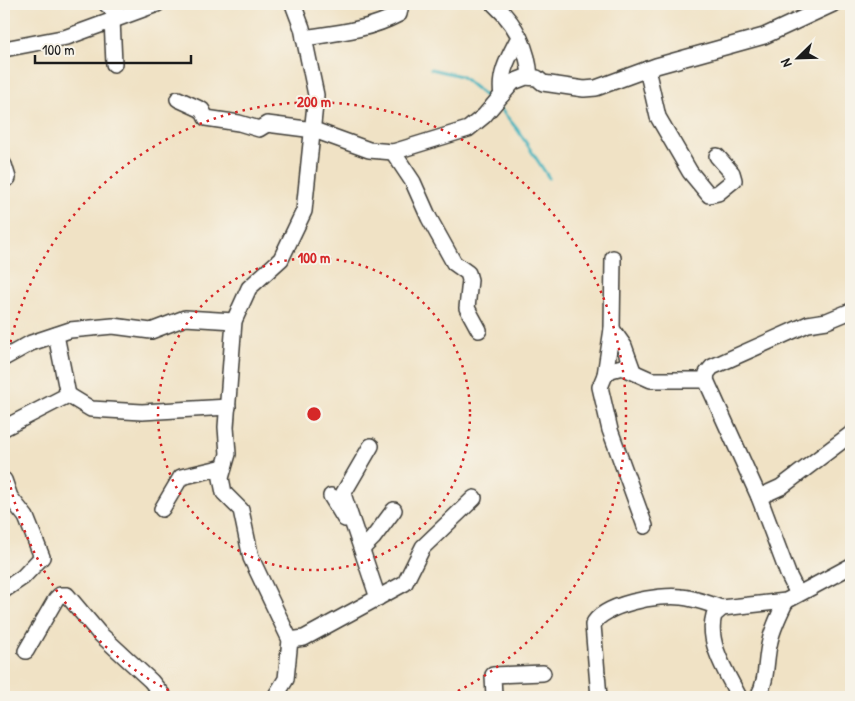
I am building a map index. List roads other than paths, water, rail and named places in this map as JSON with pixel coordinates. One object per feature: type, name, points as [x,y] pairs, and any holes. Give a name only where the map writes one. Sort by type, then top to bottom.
[{"type":"street","points":[[106,4],[116,17],[114,64]]},
{"type":"street","points":[[4,49],[67,37],[116,17],[157,4]]},
{"type":"street","points":[[275,697],[286,679],[290,640],[251,558],[241,510],[224,493],[221,486],[228,454],[228,407],[234,321],[249,288],[281,259],[304,211],[314,130],[316,95],[304,38],[293,4]]},
{"type":"street","points":[[304,38],[356,30],[385,21],[400,9],[415,4]]},
{"type":"street","points":[[494,4],[510,18],[520,37],[529,65],[530,77]]},
{"type":"street","points":[[178,98],[202,110],[206,118],[239,123],[259,129],[267,124],[314,130],[369,150],[394,152],[468,129],[484,116],[513,82],[530,77],[537,78],[543,83],[584,89],[596,88],[647,69],[764,36],[832,4]]},
{"type":"street","points":[[502,95],[501,88],[504,68],[520,37]]},
{"type":"street","points":[[647,69],[658,117],[690,172],[709,195],[718,193],[734,180],[732,173],[717,156]]},
{"type":"street","points":[[394,152],[413,182],[429,218],[454,263],[468,272],[470,280],[467,308],[479,330]]},
{"type":"street","points":[[614,258],[612,328],[605,375],[600,387],[610,430],[645,526]]},
{"type":"street","points":[[759,696],[766,675],[766,659],[770,637],[792,597],[788,574],[769,523],[706,380],[707,373],[712,367],[808,324],[827,321],[851,311]]},
{"type":"street","points":[[4,358],[31,343],[70,330],[113,326],[151,331],[185,318],[234,321]]},
{"type":"street","points":[[612,328],[624,346],[633,371]]},
{"type":"street","points":[[56,335],[68,395],[91,409],[142,412],[228,407]]},
{"type":"street","points":[[605,375],[611,370],[622,367],[652,380],[706,380]]},
{"type":"street","points":[[4,428],[68,395]]},
{"type":"street","points":[[759,497],[781,487],[851,434]]},
{"type":"street","points":[[371,446],[343,494],[378,598]]},
{"type":"street","points":[[162,509],[181,477],[224,467]]},
{"type":"street","points":[[4,480],[7,502],[26,517],[42,557],[23,578],[4,590]]},
{"type":"street","points":[[769,523],[781,487]]},
{"type":"street","points":[[331,496],[361,543]]},
{"type":"street","points":[[290,640],[304,638],[405,583],[423,548],[474,498]]},
{"type":"street","points":[[361,543],[373,538],[394,510]]},
{"type":"street","points":[[599,697],[593,625],[596,618],[605,612],[648,598],[681,596],[722,608],[792,597],[851,566]]},
{"type":"street","points":[[26,651],[56,600],[60,596],[66,595],[99,633],[151,681],[164,697]]},
{"type":"street","points":[[722,608],[714,615],[711,634],[722,664],[739,697]]},
{"type":"street","points":[[494,697],[493,675],[543,673]]},
{"type":"waterway","points":[[431,69],[461,76],[491,101]]},
{"type":"waterway","points":[[498,106],[517,129],[549,178]]}]
